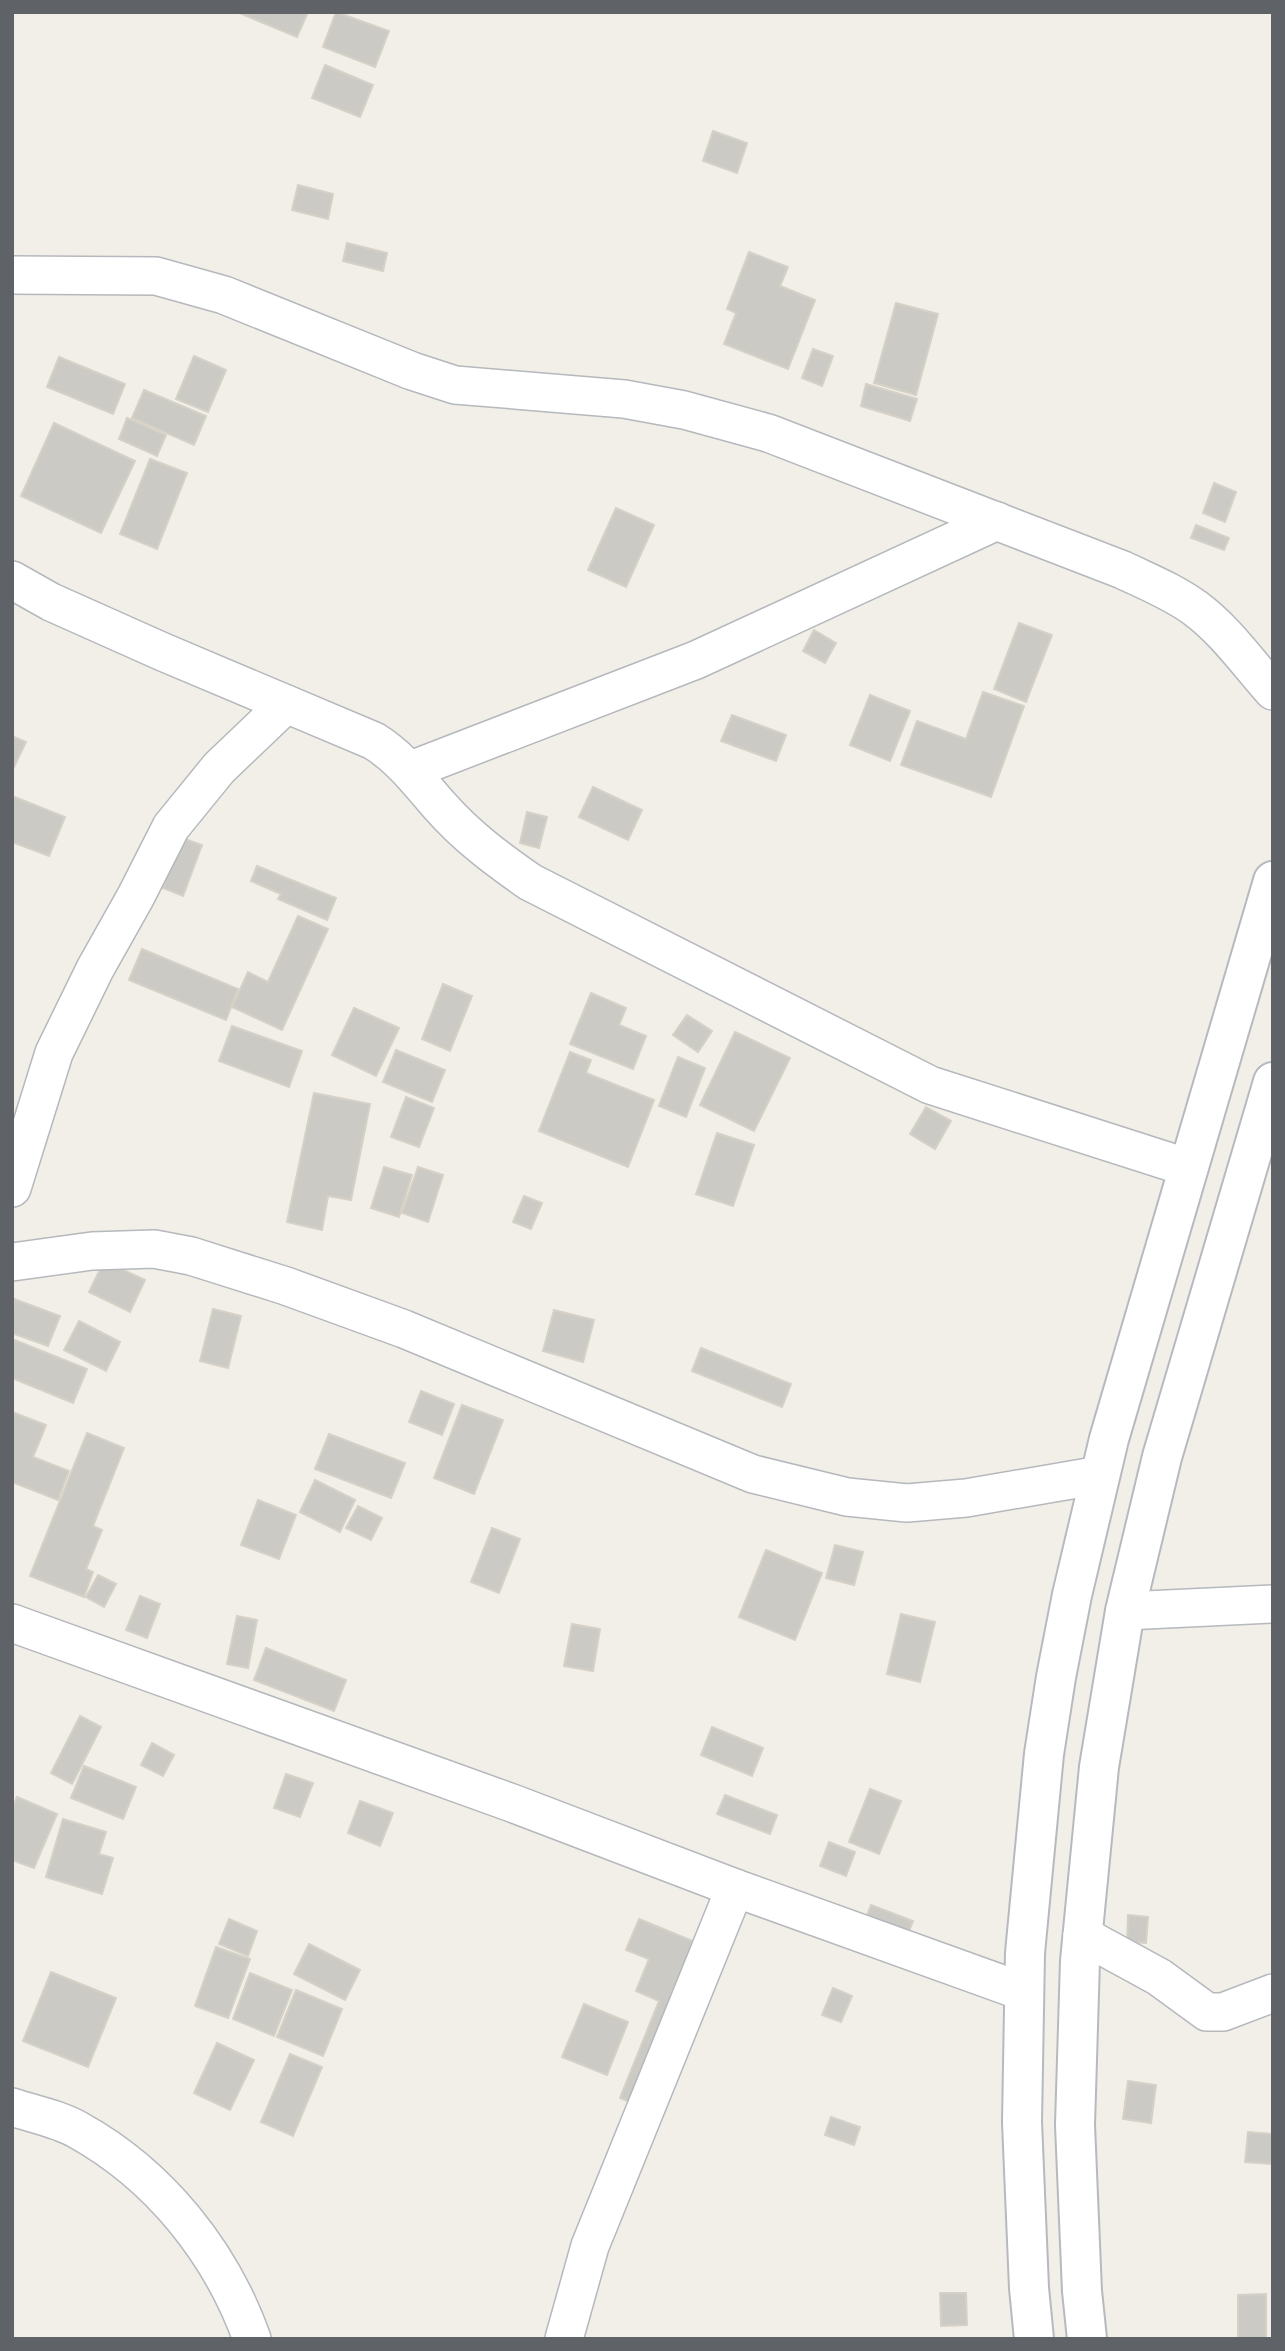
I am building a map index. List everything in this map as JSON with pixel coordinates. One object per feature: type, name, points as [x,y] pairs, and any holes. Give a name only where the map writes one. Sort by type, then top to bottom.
[{"type":"main road","points":[[1034,2339],[1029,2288],[1022,2122],[1024,1992],[1025,1953],[1044,1754],[1072,1595],[1100,1475],[1273,881]]},
{"type":"main road","points":[[1087,2339],[1082,2291],[1075,2125],[1082,1935],[1099,1767],[1125,1611],[1162,1457],[1273,1082]]},
{"type":"street","points":[[12,275],[145,276],[184,283],[224,295],[412,371],[455,385],[624,399],[684,410],[768,433],[1124,570],[1171,592],[1207,619],[1273,691]]},
{"type":"street","points":[[411,770],[696,660],[998,521]]},
{"type":"street","points":[[12,580],[51,602],[374,741],[392,752],[411,770],[439,805],[480,847],[530,883],[930,1085],[1189,1168]]},
{"type":"street","points":[[12,1188],[54,1053],[95,969],[171,827],[219,768],[286,704]]},
{"type":"street","points":[[12,1262],[104,1251],[154,1249],[191,1256],[286,1286],[404,1329],[753,1474],[847,1497],[907,1503],[954,1499],[1100,1475]]},
{"type":"street","points":[[1125,1611],[1273,1604]]},
{"type":"street","points":[[12,1623],[512,1803],[735,1888],[1024,1992]]},
{"type":"street","points":[[564,2339],[590,2246],[735,1888]]},
{"type":"street","points":[[1082,1935],[1159,1977],[1207,2012],[1223,2012],[1273,1993]]},
{"type":"street","points":[[12,2107],[76,2128],[134,2166],[195,2230],[240,2304],[252,2339]]},
{"type":"building","points":[[237,12],[308,12],[297,37]]},
{"type":"building","points":[[336,12],[389,31],[375,67],[323,47]]},
{"type":"building","points":[[325,65],[373,85],[360,117],[312,98]]},
{"type":"building","points":[[713,131],[747,143],[737,173],[703,161]]},
{"type":"building","points":[[298,185],[333,194],[328,219],[292,210]]},
{"type":"building","points":[[347,243],[387,253],[383,271],[343,261]]},
{"type":"building","points":[[749,252],[788,267],[780,286],[815,300],[788,369],[724,344],[736,313],[727,309]]},
{"type":"building","points":[[896,303],[938,314],[916,395],[874,383]]},
{"type":"building","points":[[813,349],[833,356],[822,386],[802,378]]},
{"type":"building","points":[[194,356],[226,370],[208,412],[176,399]]},
{"type":"building","points":[[59,357],[125,384],[113,414],[47,387]]},
{"type":"building","points":[[866,384],[917,399],[910,421],[861,406]]},
{"type":"building","points":[[144,390],[206,416],[194,445],[132,418]]},
{"type":"building","points":[[127,418],[166,435],[157,456],[119,439]]},
{"type":"building","points":[[54,423],[135,461],[101,533],[21,496]]},
{"type":"building","points":[[150,459],[187,473],[157,549],[120,534]]},
{"type":"building","points":[[1214,483],[1236,492],[1225,522],[1203,513]]},
{"type":"building","points":[[616,508],[654,525],[626,587],[588,570]]},
{"type":"building","points":[[1196,525],[1229,538],[1224,550],[1191,538]]},
{"type":"building","points":[[1019,623],[1052,635],[1026,702],[994,689]]},
{"type":"building","points":[[814,630],[836,643],[825,663],[803,651]]},
{"type":"building","points":[[983,692],[1024,706],[991,797],[901,765],[917,721],[966,739]]},
{"type":"building","points":[[870,695],[910,711],[890,761],[850,745]]},
{"type":"building","points":[[732,715],[786,735],[776,761],[721,741]]},
{"type":"building","points":[[12,736],[26,742],[12,771]]},
{"type":"building","points":[[593,787],[642,810],[628,840],[579,817]]},
{"type":"building","points":[[12,796],[65,817],[49,856],[12,842]]},
{"type":"building","points":[[527,812],[547,817],[539,848],[520,843]]},
{"type":"building","points":[[182,838],[202,845],[183,896],[163,888]]},
{"type":"building","points":[[257,866],[336,898],[327,920],[278,899],[281,894],[251,881]]},
{"type":"building","points":[[298,916],[328,929],[282,1030],[232,1007],[248,972],[268,982]]},
{"type":"building","points":[[142,949],[238,989],[226,1020],[129,980]]},
{"type":"building","points":[[443,984],[472,996],[450,1051],[422,1039]]},
{"type":"building","points":[[591,993],[626,1008],[619,1025],[646,1036],[633,1069],[570,1044]]},
{"type":"building","points":[[354,1008],[399,1028],[376,1076],[332,1055]]},
{"type":"building","points":[[687,1015],[712,1031],[698,1052],[673,1035]]},
{"type":"building","points":[[232,1026],[302,1051],[289,1087],[219,1061]]},
{"type":"building","points":[[735,1032],[790,1058],[754,1131],[700,1105]]},
{"type":"building","points":[[396,1050],[445,1070],[432,1102],[383,1082]]},
{"type":"building","points":[[570,1052],[591,1060],[586,1073],[654,1100],[628,1167],[539,1131]]},
{"type":"building","points":[[678,1057],[705,1068],[686,1117],[659,1106]]},
{"type":"building","points":[[314,1093],[370,1104],[351,1200],[328,1196],[322,1230],[287,1222]]},
{"type":"building","points":[[406,1097],[434,1108],[419,1147],[391,1137]]},
{"type":"building","points":[[926,1107],[951,1121],[935,1149],[910,1134]]},
{"type":"building","points":[[717,1133],[754,1145],[733,1206],[696,1194]]},
{"type":"building","points":[[384,1167],[412,1175],[399,1217],[371,1208]]},
{"type":"building","points":[[418,1167],[443,1175],[428,1222],[402,1213]]},
{"type":"building","points":[[524,1196],[542,1203],[531,1229],[513,1222]]},
{"type":"building","points":[[104,1261],[145,1280],[130,1312],[89,1292]]},
{"type":"building","points":[[14,1299],[60,1316],[48,1346],[12,1333]]},
{"type":"building","points":[[213,1309],[241,1316],[228,1368],[200,1361]]},
{"type":"building","points":[[554,1310],[594,1320],[583,1362],[543,1351]]},
{"type":"building","points":[[79,1321],[120,1342],[106,1371],[64,1350]]},
{"type":"building","points":[[12,1339],[87,1369],[73,1403],[12,1378]]},
{"type":"building","points":[[701,1348],[791,1384],[782,1407],[692,1371]]},
{"type":"building","points":[[421,1391],[454,1404],[442,1435],[409,1422]]},
{"type":"building","points":[[462,1405],[503,1420],[474,1494],[434,1478]]},
{"type":"building","points":[[12,1412],[46,1425],[33,1457],[69,1471],[58,1500],[12,1482]]},
{"type":"building","points":[[87,1433],[124,1448],[93,1526],[102,1530],[86,1569],[93,1572],[84,1597],[30,1576]]},
{"type":"building","points":[[329,1434],[405,1463],[391,1498],[315,1469]]},
{"type":"building","points":[[315,1480],[355,1500],[340,1532],[300,1512]]},
{"type":"building","points":[[258,1500],[296,1515],[279,1559],[241,1545]]},
{"type":"building","points":[[358,1506],[382,1518],[371,1540],[346,1528]]},
{"type":"building","points":[[492,1528],[520,1539],[499,1593],[471,1582]]},
{"type":"building","points":[[835,1545],[863,1552],[854,1585],[826,1578]]},
{"type":"building","points":[[766,1550],[822,1573],[795,1640],[739,1617]]},
{"type":"building","points":[[98,1575],[116,1584],[104,1607],[86,1597]]},
{"type":"building","points":[[140,1596],[160,1604],[147,1638],[126,1630]]},
{"type":"building","points":[[901,1614],[935,1622],[920,1682],[887,1674]]},
{"type":"building","points":[[237,1616],[257,1620],[248,1668],[227,1664]]},
{"type":"building","points":[[572,1624],[600,1629],[593,1671],[564,1666]]},
{"type":"building","points":[[266,1648],[346,1680],[334,1711],[254,1680]]},
{"type":"building","points":[[80,1716],[101,1727],[72,1784],[51,1773]]},
{"type":"building","points":[[712,1727],[763,1748],[752,1776],[701,1755]]},
{"type":"building","points":[[152,1743],[174,1755],[163,1776],[141,1765]]},
{"type":"building","points":[[84,1766],[136,1787],[123,1819],[71,1798]]},
{"type":"building","points":[[286,1774],[313,1783],[300,1817],[274,1808]]},
{"type":"building","points":[[870,1789],[901,1801],[879,1854],[849,1842]]},
{"type":"building","points":[[725,1795],[777,1815],[770,1834],[717,1814]]},
{"type":"building","points":[[17,1797],[57,1814],[34,1868],[12,1860],[12,1810]]},
{"type":"building","points":[[360,1801],[393,1813],[380,1846],[348,1833]]},
{"type":"building","points":[[63,1819],[106,1832],[99,1854],[113,1858],[102,1894],[46,1877]]},
{"type":"building","points":[[829,1842],[855,1852],[846,1876],[820,1866]]},
{"type":"building","points":[[871,1905],[913,1921],[906,1939],[864,1923]]},
{"type":"building","points":[[1128,1915],[1148,1917],[1146,1943],[1127,1942]]},
{"type":"building","points":[[229,1919],[257,1931],[248,1956],[219,1944]]},
{"type":"building","points":[[639,1919],[717,1951],[652,2111],[620,2098],[659,2001],[636,1991],[649,1959],[626,1950]]},
{"type":"building","points":[[309,1944],[360,1970],[345,2000],[294,1974]]},
{"type":"building","points":[[216,1947],[250,1959],[228,2018],[195,2006]]},
{"type":"building","points":[[51,1972],[116,1998],[88,2067],[23,2041]]},
{"type":"building","points":[[250,1973],[292,1990],[274,2036],[233,2019]]},
{"type":"building","points":[[833,1988],[852,1996],[841,2022],[822,2015]]},
{"type":"building","points":[[296,1990],[342,2009],[323,2056],[277,2037]]},
{"type":"building","points":[[584,2004],[628,2022],[607,2075],[562,2057]]},
{"type":"building","points":[[217,2043],[254,2060],[230,2110],[194,2093]]},
{"type":"building","points":[[290,2054],[322,2067],[293,2136],[261,2122]]},
{"type":"building","points":[[1128,2081],[1156,2085],[1151,2123],[1123,2119]]},
{"type":"building","points":[[831,2117],[860,2127],[854,2145],[825,2135]]},
{"type":"building","points":[[1248,2132],[1273,2134],[1273,2164],[1245,2162]]},
{"type":"building","points":[[940,2293],[966,2293],[967,2325],[941,2326]]},
{"type":"building","points":[[1266,2294],[1266,2339],[1238,2339],[1238,2295]]}]
